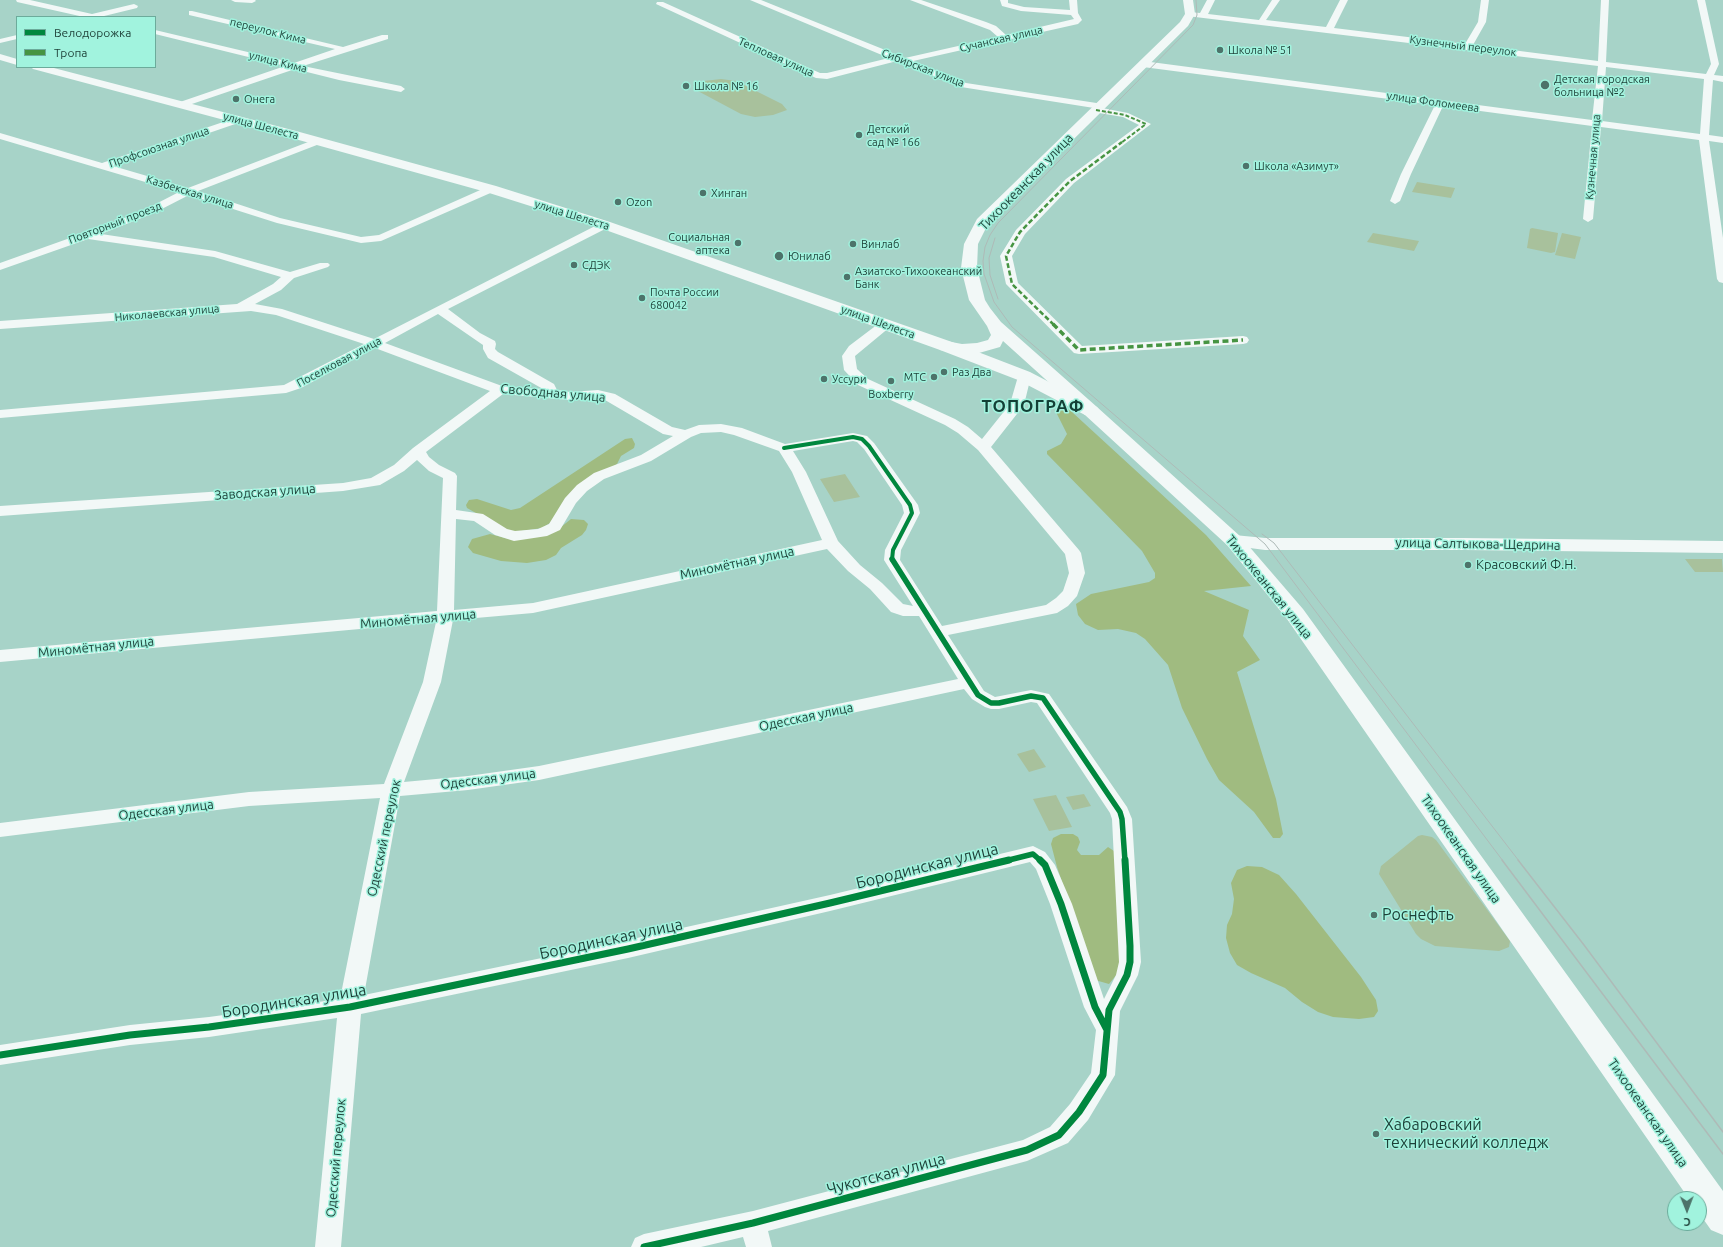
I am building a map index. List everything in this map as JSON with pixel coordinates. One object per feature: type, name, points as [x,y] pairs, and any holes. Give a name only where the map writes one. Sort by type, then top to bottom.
[{"type":"main road","points":[[1188,0],[1190,14]]},
{"type":"main road","name":"Тихоокеанская улица","points":[[1190,14],[1184,24],[982,222],[969,254],[969,268],[977,300],[995,325],[1234,541],[1294,614],[1723,1219]]},
{"type":"main road","points":[[0,58],[16,62]]},
{"type":"main road","name":"улица Шелеста","points":[[41,68],[183,104],[319,141],[490,189],[605,225],[946,346],[1024,376],[1091,411]]},
{"type":"main road","points":[[946,346],[962,349],[979,348],[994,343],[999,335],[995,325]]},
{"type":"main road","name":"улица Салтыкова-Щедрина","points":[[1234,541],[1265,544],[1464,544],[1723,547]]},
{"type":"street","points":[[20,0],[88,16]]},
{"type":"street","points":[[235,0],[252,2]]},
{"type":"street","name":"Сибирская улица","points":[[754,0],[964,85],[1098,108],[1125,115],[1146,124],[1070,181],[1020,232],[1006,256],[1012,284],[1079,350],[1243,340]]},
{"type":"street","points":[[914,0],[993,28],[1004,38]]},
{"type":"street","points":[[1004,0],[1005,4],[1024,9],[1074,13],[1073,0]]},
{"type":"street","points":[[1203,15],[1210,0]]},
{"type":"street","points":[[1261,22],[1276,0]]},
{"type":"street","points":[[1329,30],[1344,0]]},
{"type":"street","points":[[1468,46],[1482,22],[1485,0]]},
{"type":"street","name":"Кузнечная улица","points":[[1588,219],[1595,124],[1602,64],[1605,0]]},
{"type":"street","points":[[1701,0],[1715,64],[1709,77],[1704,138],[1723,279]]},
{"type":"street","name":"Тепловая улица","points":[[660,4],[819,76],[827,76],[900,60]]},
{"type":"street","points":[[96,16],[134,6]]},
{"type":"street","name":"переулок Кима","points":[[192,13],[344,50]]},
{"type":"street","name":"Сучанская улица","points":[[900,60],[1075,22],[1078,20],[1074,13]]},
{"type":"street","name":"Кузнечный переулок","points":[[1190,14],[1468,46],[1723,79]]},
{"type":"street","name":"улица Кима","points":[[156,32],[294,66],[401,89]]},
{"type":"street","points":[[0,41],[16,37]]},
{"type":"street","points":[[183,104],[385,37]]},
{"type":"street","name":"улица Фоломеева","points":[[1143,64],[1723,140]]},
{"type":"street","points":[[1395,201],[1406,174],[1440,103]]},
{"type":"street","name":"Профсоюзная улица","points":[[103,166],[238,120]]},
{"type":"street","name":"Казбекская улица","points":[[0,136],[277,220],[360,240],[381,238],[490,189]]},
{"type":"street","name":"Повторный проезд","points":[[0,268],[150,211],[187,192],[319,141]]},
{"type":"street","name":"Поселковая улица","points":[[0,414],[286,389],[605,225]]},
{"type":"street","points":[[86,235],[215,254],[290,276]]},
{"type":"street","name":"Николаевская улица","points":[[0,325],[240,306],[277,287],[290,276],[324,265]]},
{"type":"street","name":"Свободная улица","points":[[240,306],[278,312],[374,343],[500,390],[525,391],[551,395],[580,396],[598,394],[610,397],[668,431],[686,434],[699,429],[721,428],[737,431],[784,448]]},
{"type":"street","points":[[439,309],[476,336],[490,344],[489,349],[493,356],[549,387],[551,395]]},
{"type":"street","points":[[886,324],[854,349],[848,356],[851,370],[863,382],[950,422],[963,430],[983,447],[1073,553],[1077,573],[1071,592],[1062,602],[1051,609],[938,632]]},
{"type":"street","points":[[983,447],[1017,405],[1024,376]]},
{"type":"street","name":"Заводская улица","points":[[0,511],[327,488],[364,484],[384,478],[399,468],[418,451],[500,390]]},
{"type":"street","points":[[450,514],[478,517],[501,532],[514,536],[541,533],[555,526],[570,501],[582,488],[593,480],[599,476],[653,455],[686,434]]},
{"type":"street","points":[[924,611],[904,611],[897,608],[876,586],[854,568],[831,543],[799,472],[784,448],[854,437],[862,439],[869,446],[910,505],[912,513],[893,550],[892,560],[969,682],[978,695],[991,703],[1000,703],[1031,696],[1043,698],[1120,812],[1122,819],[1130,962],[1124,980],[1109,1010],[1107,1030]]},
{"type":"street","name":"Одесский переулок","points":[[328,1247],[350,1007],[391,790],[432,682],[446,617],[450,476],[434,468],[424,460],[418,451]]},
{"type":"street","name":"Миномётная улица","points":[[0,656],[533,608],[831,543]]},
{"type":"street","name":"Одесская улица","points":[[0,830],[249,799],[391,790],[468,783],[539,773],[969,682]]},
{"type":"street","name":"Бородинская улица","points":[[0,1055],[130,1035],[209,1027],[350,1007],[628,949],[830,903],[1033,854],[1045,865],[1095,1007],[1107,1030]]},
{"type":"street","name":"Чукотская улица","points":[[644,1247],[756,1235],[1027,1150],[1059,1135],[1079,1112],[1103,1075],[1107,1030]]},
{"type":"green space","points":[[721,79],[736,81],[782,104],[787,110],[773,115],[755,117],[741,114],[696,90],[693,85],[704,81]]},
{"type":"green space","points":[[1417,182],[1455,188],[1451,198],[1412,192]]},
{"type":"green space","points":[[1532,228],[1558,233],[1555,252],[1551,253],[1527,248],[1530,229]]},
{"type":"green space","points":[[1373,233],[1419,241],[1414,251],[1367,242]]},
{"type":"green space","points":[[1562,233],[1581,237],[1575,259],[1555,255]]},
{"type":"green space","points":[[1060,408],[1067,408],[1072,412],[1206,535],[1251,586],[1204,591],[1249,610],[1243,636],[1260,660],[1237,672],[1276,799],[1283,834],[1280,838],[1273,838],[1254,812],[1219,780],[1182,708],[1168,665],[1145,639],[1136,633],[1118,629],[1098,630],[1085,624],[1078,615],[1076,604],[1091,594],[1149,582],[1155,578],[1155,573],[1142,551],[1047,454],[1047,451],[1061,444],[1067,434],[1057,414],[1057,410]]},
{"type":"green space","points":[[632,438],[635,444],[634,448],[621,456],[617,464],[598,478],[550,523],[542,528],[515,532],[504,529],[467,508],[466,505],[469,500],[477,499],[511,510],[520,508],[625,439]]},
{"type":"green space","points":[[845,474],[860,497],[834,502],[820,479]]},
{"type":"green space","points":[[571,519],[584,520],[588,524],[586,530],[582,535],[561,548],[556,555],[546,560],[527,563],[501,561],[473,553],[468,547],[472,539],[490,534],[513,540],[541,536],[556,531]]},
{"type":"green space","points":[[1685,559],[1722,559],[1723,572],[1695,572]]},
{"type":"green space","points":[[1034,749],[1046,767],[1029,772],[1017,754]]},
{"type":"green space","points":[[1084,794],[1091,806],[1073,810],[1066,797]]},
{"type":"green space","points":[[1056,795],[1072,827],[1049,831],[1033,799]]},
{"type":"green space","points":[[1061,834],[1073,834],[1078,837],[1080,842],[1077,850],[1081,855],[1099,855],[1108,847],[1114,851],[1123,945],[1118,973],[1109,984],[1095,980],[1057,867],[1051,844],[1053,838]]},
{"type":"green space","points":[[1422,835],[1432,837],[1436,840],[1510,941],[1509,947],[1499,951],[1435,946],[1421,939],[1416,934],[1379,874],[1381,866],[1418,836]]},
{"type":"green space","points":[[1247,866],[1262,867],[1279,875],[1296,894],[1361,977],[1376,1000],[1378,1011],[1374,1017],[1359,1019],[1333,1017],[1318,1012],[1302,1002],[1285,988],[1237,965],[1230,953],[1226,938],[1227,925],[1232,914],[1234,899],[1231,883],[1237,870]]},
{"type":"tram line","points":[[1196,0],[1197,15],[1193,25],[998,223],[990,235],[985,247],[983,261],[984,274],[994,302],[1012,327],[1265,544],[1503,861]]},
{"type":"tram line","points":[[995,238],[989,258],[990,275],[998,299]]},
{"type":"tram line","points":[[1262,534],[1274,543],[1519,861]]},
{"type":"tram line","points":[[1502,860],[1723,1154]]},
{"type":"tram line","points":[[1518,860],[1584,945],[1723,1132]]},
{"type":"marked path","points":[[1096,110],[1125,115],[1146,124],[1070,181],[1020,232],[1006,256],[1012,284],[1079,350],[1243,340]]},
{"type":"cycle path","points":[[644,1247],[753,1223],[1027,1150],[1059,1135],[1079,1112],[1103,1075],[1109,1010],[1127,975],[1130,962],[1122,819],[1120,812],[1043,698],[1031,696],[999,703],[991,703],[978,695],[969,682],[892,560],[893,550],[912,513],[910,505],[869,446],[862,439],[853,437],[784,448]]},
{"type":"cycle path","points":[[0,1055],[130,1035],[209,1027],[350,1007],[628,949],[830,903],[1033,854],[1045,865],[1061,904],[1095,1007],[1107,1030]]},
{"type":"place","name":"Школа № 51","points":[[1220,50]]},
{"type":"place","name":"Детская городская больница №2","points":[[1545,85]]},
{"type":"place","name":"Школа № 16","points":[[686,86]]},
{"type":"place","name":"Онега","points":[[236,99]]},
{"type":"place","name":"Детский сад № 166","points":[[859,135]]},
{"type":"place","name":"Школа «Азимут»","points":[[1246,166]]},
{"type":"place","name":"Хинган","points":[[703,193]]},
{"type":"place","name":"Ozon","points":[[618,202]]},
{"type":"place","name":"Социальная аптека","points":[[738,243]]},
{"type":"place","name":"Винлаб","points":[[853,244]]},
{"type":"place","name":"Юнилаб","points":[[779,256]]},
{"type":"place","name":"СДЭК","points":[[574,265]]},
{"type":"place","name":"Азиатско-Тихоокеанский Банк","points":[[847,277]]},
{"type":"place","name":"Почта России 680042","points":[[642,298]]},
{"type":"place","name":"Раз Два","points":[[944,372]]},
{"type":"place","name":"МТС","points":[[934,377]]},
{"type":"place","name":"Уссури","points":[[824,379]]},
{"type":"place","name":"Boxberry","points":[[891,381]]},
{"type":"place","name":"Красовский Ф.Н.","points":[[1468,565]]},
{"type":"place","name":"Роснефть","points":[[1374,915]]},
{"type":"place","name":"Хабаровский технический колледж","points":[[1376,1134]]},
{"type":"district","name":"ТОПОГРАФ","points":[[1033,406]]}]
